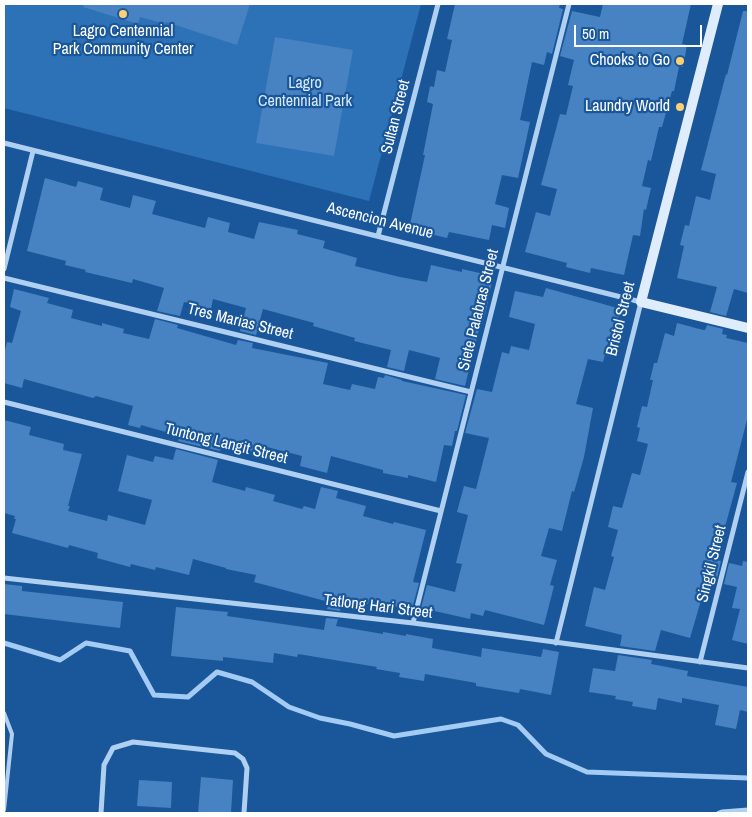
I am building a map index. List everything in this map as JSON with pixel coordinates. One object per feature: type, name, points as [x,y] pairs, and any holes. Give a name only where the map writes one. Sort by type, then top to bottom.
[{"type":"street","name":"Sultan Street","points":[[378,236],[438,4]]},
{"type":"street","name":"Siete Palabras Street","points":[[413,623],[569,4]]},
{"type":"street","name":"Bristol Street","points":[[556,643],[718,4]]},
{"type":"street","name":"Ascencion Avenue","points":[[4,143],[748,328]]},
{"type":"street","points":[[4,269],[33,151]]},
{"type":"street","name":"Tres Marias Street","points":[[4,278],[471,392]]},
{"type":"street","name":"Tuntong Langit Street","points":[[4,402],[441,511]]},
{"type":"street","name":"Singkil Street","points":[[700,662],[748,472]]},
{"type":"street","name":"Tatlong Hari Street","points":[[4,578],[413,623],[748,668]]},
{"type":"street","points":[[101,813],[104,765],[113,748],[133,742],[234,753],[243,759],[247,768],[244,813]]},
{"type":"street","points":[[719,813],[748,810]]},
{"type":"lane","points":[[4,713],[12,734],[4,810]]},
{"type":"green space","name":"Lagro Centennial Park","points":[[4,4],[421,4],[369,201],[4,108]]},
{"type":"building","points":[[84,4],[250,4],[237,45],[166,22],[165,24],[140,17],[138,24],[83,7]]},
{"type":"building","points":[[455,4],[560,4],[559,8],[563,9],[552,54],[547,52],[544,65],[532,62],[520,120],[530,122],[518,178],[502,175],[495,204],[509,208],[505,228],[492,225],[489,240],[449,232],[447,238],[409,229],[425,155],[423,155],[433,104],[427,102],[430,86],[434,87],[437,70],[445,72],[452,40],[447,39]]},
{"type":"building","points":[[603,4],[691,4],[682,44],[687,45],[683,67],[679,67],[674,91],[672,91],[662,127],[659,127],[651,161],[648,160],[642,186],[651,188],[646,210],[644,209],[640,236],[633,235],[624,275],[591,268],[590,273],[566,267],[567,263],[525,252],[536,212],[550,216],[557,189],[541,185],[560,114],[566,115],[573,86],[568,85],[574,60],[560,56],[572,11],[600,17]]},
{"type":"building","points":[[743,11],[748,11],[748,293],[734,289],[726,316],[710,312],[717,287],[677,278],[684,246],[680,245],[685,225],[689,226],[696,196],[710,200],[716,174],[701,170]]},
{"type":"building","points":[[275,37],[353,50],[334,156],[256,143]]},
{"type":"building","points":[[45,178],[76,187],[78,181],[103,188],[100,200],[130,208],[133,195],[156,201],[152,214],[205,228],[208,217],[230,223],[228,232],[254,239],[259,222],[298,230],[297,234],[325,241],[323,248],[357,258],[355,266],[400,277],[427,282],[431,265],[493,276],[486,311],[482,325],[480,325],[465,386],[435,379],[440,358],[409,350],[404,371],[387,367],[391,350],[354,341],[355,338],[313,326],[314,323],[263,309],[256,335],[240,331],[246,308],[213,299],[211,309],[184,302],[180,316],[157,311],[164,288],[133,279],[132,283],[85,272],[86,270],[65,265],[66,261],[27,251]]},
{"type":"building","points":[[546,288],[621,309],[614,336],[610,335],[603,362],[588,359],[576,404],[593,408],[584,457],[574,492],[572,491],[562,531],[549,528],[541,556],[557,560],[550,585],[554,586],[544,625],[485,610],[483,616],[471,613],[470,619],[421,608],[427,585],[455,592],[462,564],[456,563],[468,515],[457,512],[464,486],[476,489],[489,438],[465,433],[477,389],[492,392],[502,352],[509,354],[511,346],[529,350],[535,324],[509,317],[515,291],[543,297]]},
{"type":"building","points":[[14,289],[49,298],[47,303],[73,310],[71,318],[102,326],[102,323],[124,329],[123,333],[149,339],[155,319],[178,325],[177,328],[236,345],[238,340],[253,343],[252,348],[328,363],[323,384],[350,390],[352,384],[375,389],[378,377],[384,378],[385,375],[402,381],[466,395],[452,446],[444,445],[436,482],[408,475],[408,478],[383,473],[383,470],[331,456],[327,473],[300,466],[302,456],[267,447],[265,455],[225,444],[224,449],[221,448],[220,451],[178,441],[180,436],[141,425],[140,428],[128,425],[133,406],[96,396],[93,398],[24,379],[22,388],[4,383],[4,355],[7,342],[12,343],[21,311],[10,307]]},
{"type":"building","points":[[677,323],[703,330],[705,330],[707,325],[723,329],[722,334],[727,335],[726,338],[748,343],[748,416],[731,482],[737,483],[716,560],[721,561],[716,582],[707,580],[690,638],[661,630],[655,651],[620,646],[622,635],[585,626],[594,587],[605,590],[614,557],[611,556],[618,530],[608,527],[613,506],[622,508],[632,473],[640,475],[648,444],[637,441],[640,428],[637,427],[642,406],[647,407],[653,380],[650,380],[654,363],[657,363],[665,333],[674,336]]},
{"type":"building","points":[[4,420],[31,427],[29,435],[64,444],[63,450],[82,454],[68,511],[107,521],[108,515],[145,525],[152,500],[118,491],[127,455],[153,462],[155,456],[173,460],[176,449],[218,460],[212,482],[245,491],[246,487],[275,495],[273,501],[302,509],[304,506],[315,509],[321,487],[338,491],[336,498],[366,506],[363,516],[426,530],[413,582],[419,583],[413,605],[403,603],[402,608],[369,600],[368,604],[343,598],[340,611],[327,609],[329,602],[254,582],[256,575],[226,569],[193,559],[189,575],[156,567],[155,570],[131,564],[130,567],[97,558],[98,553],[69,545],[68,548],[12,533],[16,519],[14,519],[15,516],[4,513]]},
{"type":"building","points":[[743,561],[748,562],[748,644],[732,640],[740,609],[732,608],[737,587],[724,584],[729,563],[742,566]]},
{"type":"building","points":[[4,584],[22,586],[22,591],[123,602],[120,628],[4,614]]},
{"type":"building","points":[[176,607],[228,612],[227,616],[324,630],[326,618],[338,619],[336,626],[383,634],[383,632],[406,636],[406,634],[433,639],[432,648],[481,657],[482,648],[541,657],[543,649],[559,652],[551,695],[520,689],[519,693],[476,686],[476,683],[425,674],[424,681],[399,677],[400,673],[376,669],[377,667],[298,654],[297,657],[274,653],[273,663],[223,657],[223,661],[171,656]]},
{"type":"building","points":[[618,655],[652,660],[651,664],[688,671],[687,676],[748,687],[748,712],[740,710],[736,729],[715,725],[719,705],[682,698],[682,703],[658,698],[656,710],[632,706],[633,702],[615,699],[616,696],[589,692],[593,668],[615,671]]},
{"type":"building","points":[[201,777],[233,780],[231,813],[198,813]]},
{"type":"building","points":[[139,780],[172,782],[171,808],[137,806]]},
{"type":"waterway","points":[[4,643],[60,660],[86,643],[130,651],[154,695],[188,697],[217,672],[252,682],[289,707],[320,718],[394,736],[501,719],[518,725],[546,754],[587,772],[748,778]]},
{"type":"place","name":"Lagro Centennial Park Community Center","points":[[123,14]]},
{"type":"place","name":"Chooks to Go","points":[[680,61]]},
{"type":"place","name":"Laundry World","points":[[680,107]]}]
